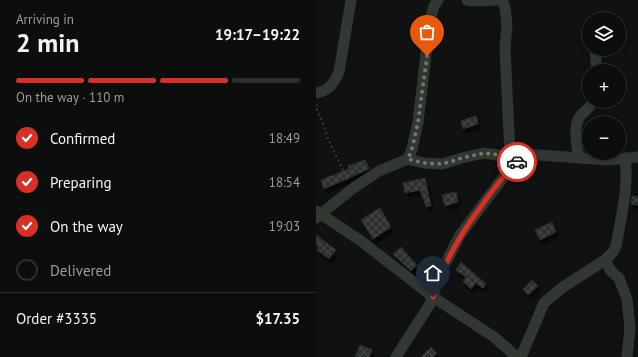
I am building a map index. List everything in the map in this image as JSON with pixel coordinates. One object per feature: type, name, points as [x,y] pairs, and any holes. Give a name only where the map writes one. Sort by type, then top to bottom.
[{"type":"street","points":[[316,93],[328,89],[334,82],[339,72],[351,0]]},
{"type":"street","points":[[408,159],[418,122],[430,20],[434,6],[438,0]]},
{"type":"street","points":[[467,0],[498,0]]},
{"type":"street","points":[[502,0],[505,6],[507,25],[505,48],[510,156]]},
{"type":"street","points":[[579,158],[576,144],[577,122],[589,108]]},
{"type":"street","points":[[517,357],[505,353],[494,337],[433,297],[365,244],[317,214],[379,170],[408,159],[424,163],[438,164],[484,153],[510,156],[525,154],[582,158]]},
{"type":"street","points":[[396,357],[433,297],[442,270],[460,235],[502,179],[525,154]]},
{"type":"street","points":[[626,158],[638,156]]},
{"type":"street","points":[[520,357],[544,303],[563,287],[605,260],[613,252],[616,246],[626,186],[625,160]]},
{"type":"street","points":[[605,260],[611,271],[619,278],[628,303],[630,328],[627,357]]},
{"type":"path","points":[[316,104],[328,139],[352,189]]},
{"type":"building","points":[[476,116],[478,124],[463,129],[461,121]]},
{"type":"building","points":[[365,160],[369,169],[324,189],[321,180],[349,169],[348,166]]},
{"type":"building","points":[[425,178],[431,206],[426,207],[420,190],[405,193],[403,183]]},
{"type":"building","points":[[456,192],[458,202],[445,206],[442,195]]},
{"type":"building","points":[[632,196],[638,197],[638,205],[631,204]]},
{"type":"building","points":[[380,208],[391,227],[373,239],[361,220]]},
{"type":"building","points":[[552,222],[556,232],[540,240],[535,230]]},
{"type":"building","points":[[316,235],[336,250],[329,259],[317,250],[319,247],[316,245]]},
{"type":"building","points":[[401,247],[417,265],[411,271],[393,254]]},
{"type":"building","points":[[461,262],[486,284],[483,288],[476,283],[471,289],[463,281],[466,277],[456,270]]},
{"type":"building","points":[[532,280],[538,286],[528,295],[523,289]]},
{"type":"building","points":[[360,345],[372,350],[369,357],[355,357]]},
{"type":"building","points":[[431,347],[437,353],[433,357],[421,357]]},
{"type":"way so far","points":[[427,56],[420,96],[418,122],[412,149],[408,159],[424,163],[442,164],[484,153],[505,156],[525,154],[517,162]]},
{"type":"route","points":[[433,297],[442,270],[460,235],[488,196],[517,162]]}]
